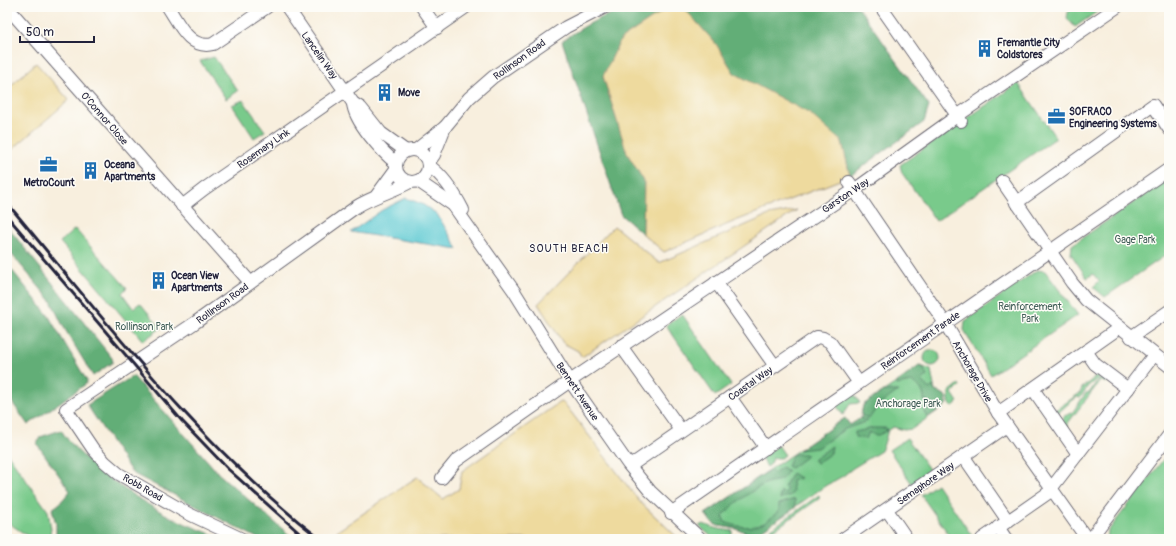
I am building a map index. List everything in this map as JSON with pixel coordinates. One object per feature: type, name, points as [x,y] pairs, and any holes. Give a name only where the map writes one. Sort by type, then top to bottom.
[{"type":"street","name":"O'Connor Close","points":[[8,7],[250,282]]},
{"type":"street","points":[[168,7],[192,40],[204,45],[214,44],[267,7]]},
{"type":"street","name":"Lancelin Way","points":[[287,7],[353,103],[361,108],[381,133],[411,150]]},
{"type":"street","points":[[422,7],[436,28]]},
{"type":"street","name":"Rosemary Link","points":[[182,206],[210,184],[466,7]]},
{"type":"street","name":"Rollinson Road","points":[[411,150],[445,126],[469,98],[499,73],[566,26],[605,7]]},
{"type":"street","points":[[881,7],[959,119]]},
{"type":"street","name":"Garston Way","points":[[442,478],[456,461],[570,381],[716,282],[851,186],[959,119],[1117,7]]},
{"type":"street","name":"Lancelin Way","points":[[353,103],[354,111],[364,128],[396,166]]},
{"type":"street","points":[[1016,202],[1153,106],[1169,129]]},
{"type":"street","name":"Rollinson Road","points":[[429,164],[445,126]]},
{"type":"street","points":[[411,150],[424,154],[429,164],[426,175],[414,182],[401,178],[396,166],[401,153],[411,150]]},
{"type":"street","name":"Bennett Avenue","points":[[429,164],[437,171],[454,194],[472,229]]},
{"type":"street","name":"Rollinson Road","points":[[376,195],[396,166]]},
{"type":"street","name":"Reinforcement Parade","points":[[672,513],[1169,169]]},
{"type":"street","points":[[1002,181],[1086,300],[1119,328],[1169,366]]},
{"type":"street","name":"Rollinson Road","points":[[66,409],[196,322],[356,207],[376,195],[398,189],[414,182]]},
{"type":"street","name":"Bennett Avenue","points":[[414,182],[448,200],[472,229],[514,291],[570,381],[630,466],[650,491],[700,539]]},
{"type":"street","name":"Anchorage Drive","points":[[851,186],[945,323],[998,413],[1087,539]]},
{"type":"street","points":[[716,282],[775,366]]},
{"type":"street","points":[[1131,337],[1169,311]]},
{"type":"street","points":[[998,413],[1119,328]]},
{"type":"street","name":"Coastal Way","points":[[630,466],[814,338],[824,338],[830,342],[859,383]]},
{"type":"street","points":[[621,346],[681,430]]},
{"type":"street","points":[[1086,351],[1095,364],[1128,389]]},
{"type":"street","points":[[982,539],[1051,490],[1154,355]]},
{"type":"street","points":[[1033,389],[1078,454]]},
{"type":"street","points":[[730,397],[766,448]]},
{"type":"street","name":"Robb Road","points":[[66,409],[93,449],[119,474],[186,513],[242,539]]},
{"type":"street","name":"Semaphore Way","points":[[843,539],[1007,426]]},
{"type":"street","points":[[1090,539],[1169,435]]},
{"type":"street","points":[[964,456],[1003,524],[1006,539]]},
{"type":"street","points":[[887,510],[907,539]]},
{"type":"green space","points":[[634,7],[669,7],[621,39],[603,76],[627,153],[644,181],[643,234],[621,215],[562,41],[596,20]]},
{"type":"green space","points":[[683,7],[858,7],[929,106],[924,122],[850,176],[842,142],[762,89],[734,73],[716,44]]},
{"type":"green space","points":[[1076,7],[1104,7],[1075,27],[1067,18],[1068,12]]},
{"type":"green space","points":[[214,57],[238,91],[226,99],[200,61]]},
{"type":"green space","points":[[1018,83],[1056,138],[936,221],[902,173],[900,165]]},
{"type":"green space","points":[[243,100],[265,131],[254,138],[232,105]]},
{"type":"green space","name":"Gage Park","points":[[1169,178],[1169,253],[1105,297],[1093,287],[1099,281],[1093,274],[1087,278],[1071,254],[1072,245]]},
{"type":"green space","points":[[7,226],[112,358],[113,362],[93,376],[63,326],[51,301],[7,249]]},
{"type":"green space","name":"Rollinson Park","points":[[75,229],[127,288],[122,293],[133,308],[140,303],[161,328],[143,341],[60,242]]},
{"type":"green space","points":[[7,264],[48,315],[87,381],[86,384],[28,425],[7,395]]},
{"type":"green space","name":"Reinforcement Park","points":[[1037,270],[1045,271],[1078,315],[991,375],[964,330],[965,321]]},
{"type":"green space","points":[[682,314],[731,385],[715,396],[666,325]]},
{"type":"green space","points":[[932,350],[938,352],[940,358],[938,364],[932,366],[926,364],[924,358],[926,352]]},
{"type":"green space","points":[[919,366],[923,367],[927,376],[922,380],[929,389],[933,386],[935,391],[943,394],[947,398],[946,405],[927,418],[922,408],[929,409],[927,400],[924,401],[924,395],[919,387],[911,382],[897,385],[896,383]]},
{"type":"green space","name":"Anchorage Park","points":[[921,366],[931,370],[935,391],[945,395],[946,405],[912,429],[904,430],[893,427],[888,430],[881,451],[825,486],[756,534],[714,524],[705,514],[845,418],[850,425],[861,418],[863,405]]},
{"type":"green space","points":[[1100,373],[1100,377],[1088,386],[1080,398],[1077,397],[1056,415],[1054,411],[1080,393],[1082,388]]},
{"type":"green space","points":[[133,376],[219,474],[294,539],[259,539],[132,473],[87,405]]},
{"type":"green space","points":[[1104,376],[1108,379],[1105,383],[1101,380],[1068,423],[1068,427],[1066,429],[1062,422],[1064,416],[1072,413],[1086,393],[1090,392],[1095,384]]},
{"type":"green space","points":[[959,384],[960,386],[952,393],[958,402],[952,407],[949,402],[949,392]]},
{"type":"green space","points":[[884,391],[898,391],[877,407],[869,419],[861,415],[863,405]]},
{"type":"green space","points":[[853,393],[860,403],[850,404],[843,415],[836,405]]},
{"type":"green space","points":[[845,418],[850,425],[861,418],[868,421],[845,429],[817,448],[799,450]]},
{"type":"green space","points":[[873,428],[886,428],[887,431],[876,436],[869,432],[866,439],[855,437],[855,432]]},
{"type":"green space","points":[[61,430],[82,455],[111,480],[127,491],[173,518],[224,539],[56,539],[56,524],[52,509],[59,504],[70,491],[37,444],[40,437]]},
{"type":"green space","points":[[907,438],[931,472],[912,484],[889,450]]},
{"type":"green space","points":[[778,445],[785,455],[781,458],[773,458],[771,464],[767,467],[761,458]]},
{"type":"green space","points":[[832,446],[831,453],[817,463],[813,460]]},
{"type":"green space","points":[[1169,452],[1169,539],[1107,539],[1108,531]]},
{"type":"green space","points":[[7,453],[48,511],[51,529],[49,539],[32,539],[7,522]]},
{"type":"green space","points":[[793,454],[806,454],[806,457],[791,468],[787,466]]},
{"type":"green space","points":[[782,467],[788,471],[782,479],[769,482],[754,490],[736,503],[723,517],[725,522],[730,524],[744,527],[755,526],[766,522],[779,511],[779,504],[795,499],[795,508],[758,533],[751,534],[734,528],[718,526],[711,522],[706,514],[768,471],[775,472]]},
{"type":"green space","points":[[792,473],[800,478],[792,481],[793,492],[791,495],[779,499],[781,491],[783,493],[786,492],[786,488],[784,487]]},
{"type":"green space","points":[[937,484],[972,536],[968,539],[952,539],[921,495]]},
{"type":"green space","points":[[819,495],[820,498],[761,539],[752,539],[767,532]]},
{"type":"green space","points":[[703,524],[718,529],[733,531],[730,539],[714,539],[699,526]]},
{"type":"sand","points":[[669,7],[683,7],[716,44],[734,73],[810,114],[842,142],[850,176],[733,222],[664,252],[643,234],[644,181],[627,153],[603,76],[621,39]]},
{"type":"sand","points":[[36,63],[69,100],[7,154],[7,89]]},
{"type":"sand","points":[[797,210],[582,357],[578,351],[563,343],[538,304],[614,226],[659,263],[769,215]]},
{"type":"sand","points":[[560,402],[564,403],[639,501],[679,539],[345,539],[336,532],[417,477],[443,499],[459,489],[462,471]]},
{"type":"water","points":[[406,198],[422,204],[437,214],[458,249],[351,232],[382,210]]},
{"type":"railway","points":[[7,203],[117,336],[194,422],[234,463],[276,502],[320,539]]},
{"type":"railway","points":[[7,216],[182,421],[228,469],[306,539]]},
{"type":"place","name":"Fremantle City Coldstores","points":[[984,48]]},
{"type":"place","name":"Move","points":[[385,92]]},
{"type":"place","name":"SOFRACO Engineering Systems","points":[[1056,117]]},
{"type":"place","name":"MetroCount","points":[[49,165]]},
{"type":"place","name":"Oceana Apartments","points":[[91,170]]},
{"type":"place","name":"Ocean View Apartments","points":[[158,281]]},
{"type":"district","name":"SOUTH BEACH","points":[[569,248]]}]
